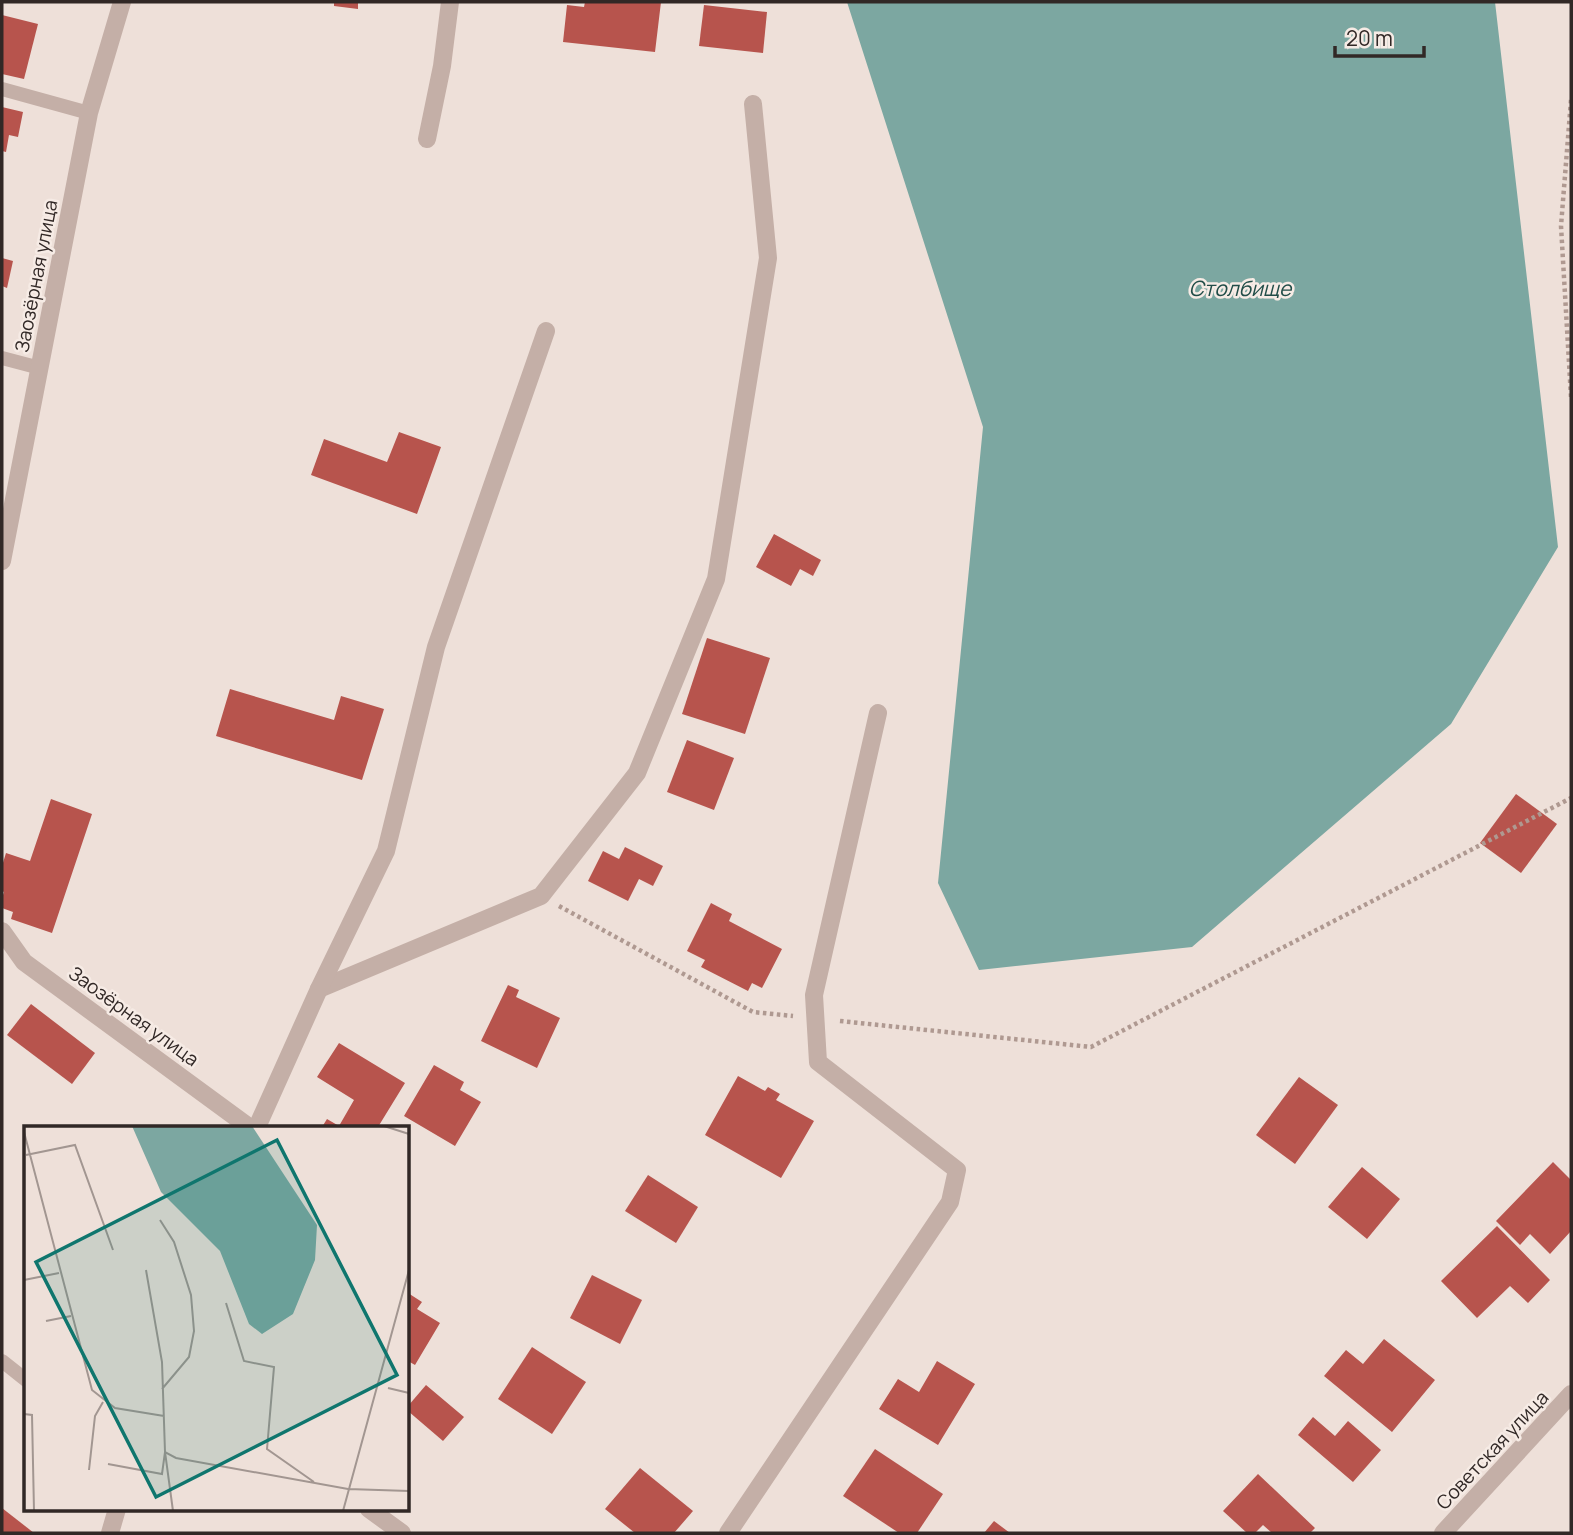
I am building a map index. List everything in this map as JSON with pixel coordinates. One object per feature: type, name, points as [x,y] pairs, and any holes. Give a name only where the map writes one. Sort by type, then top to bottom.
[{"type":"street","name":"Заозёрная улица","points":[[2,561],[89,113],[122,2]]},
{"type":"street","points":[[427,139],[442,66],[450,2]]},
{"type":"street","points":[[319,989],[541,897],[636,773],[716,579],[768,258],[753,104]]},
{"type":"street","points":[[257,1126],[319,989],[386,851],[436,647],[546,331]]},
{"type":"street","points":[[728,1533],[950,1202],[957,1170],[818,1062],[814,995],[878,713]]},
{"type":"street","name":"Заозёрная улица","points":[[2,931],[24,962],[249,1126]]},
{"type":"street","name":"Советская улица","points":[[1443,1533],[1571,1394]]},
{"type":"street","points":[[110,1533],[117,1510]]},
{"type":"street","points":[[370,1510],[402,1533]]},
{"type":"lane","points":[[2,89],[89,113]]},
{"type":"lane","points":[[2,358],[40,368]]},
{"type":"lane","points":[[2,1361],[24,1378]]},
{"type":"path","points":[[1571,100],[1561,226],[1571,397]]},
{"type":"path","points":[[834,1021],[1091,1047],[1571,798]]},
{"type":"path","points":[[541,897],[753,1012],[793,1016]]},
{"type":"water","name":"Столбище","points":[[847,2],[1495,2],[1558,547],[1451,724],[1192,947],[979,970],[938,883],[983,427]]},
{"type":"building","points":[[334,2],[358,2],[358,9],[334,6]]},
{"type":"building","points":[[585,2],[661,2],[655,52],[563,42],[567,5],[584,7]]},
{"type":"building","points":[[704,5],[767,12],[763,53],[699,46]]},
{"type":"building","points":[[2,15],[38,24],[24,79],[2,74]]},
{"type":"building","points":[[2,107],[23,112],[18,137],[9,135],[6,152],[2,151]]},
{"type":"building","points":[[2,258],[13,261],[7,288],[2,286]]},
{"type":"building","points":[[399,432],[441,447],[417,514],[311,475],[324,439],[387,462]]},
{"type":"building","points":[[774,534],[821,560],[813,576],[800,569],[791,586],[756,567]]},
{"type":"building","points":[[707,638],[770,658],[745,734],[682,714]]},
{"type":"building","points":[[230,689],[334,720],[341,696],[384,709],[362,780],[216,736]]},
{"type":"building","points":[[687,740],[734,758],[714,810],[667,792]]},
{"type":"building","points":[[1516,794],[1557,824],[1521,873],[1480,843]]},
{"type":"building","points":[[51,799],[92,814],[52,933],[11,919],[13,912],[2,908],[2,866],[6,853],[30,861]]},
{"type":"building","points":[[625,847],[663,866],[653,886],[639,879],[628,901],[588,881],[603,851],[619,859]]},
{"type":"building","points":[[711,903],[732,914],[729,921],[782,949],[762,988],[752,983],[748,991],[701,967],[705,960],[687,951]]},
{"type":"building","points":[[508,985],[519,990],[516,997],[560,1018],[537,1068],[481,1041]]},
{"type":"building","points":[[31,1004],[95,1053],[72,1084],[7,1035]]},
{"type":"building","points":[[339,1043],[405,1083],[379,1126],[339,1126],[354,1100],[317,1077]]},
{"type":"building","points":[[434,1065],[464,1082],[460,1090],[481,1102],[455,1146],[404,1116]]},
{"type":"building","points":[[738,1076],[765,1091],[768,1087],[780,1094],[776,1100],[814,1121],[781,1178],[705,1135]]},
{"type":"building","points":[[1299,1077],[1338,1105],[1295,1164],[1256,1135]]},
{"type":"building","points":[[327,1119],[339,1126],[323,1126]]},
{"type":"building","points":[[1553,1162],[1571,1180],[1571,1231],[1550,1254],[1530,1234],[1520,1245],[1496,1221]]},
{"type":"building","points":[[1362,1167],[1400,1199],[1367,1239],[1328,1207]]},
{"type":"building","points":[[648,1175],[698,1207],[676,1243],[625,1211]]},
{"type":"building","points":[[1497,1226],[1550,1280],[1528,1303],[1510,1286],[1477,1318],[1441,1281]]},
{"type":"building","points":[[592,1275],[642,1300],[620,1344],[570,1318]]},
{"type":"building","points":[[410,1294],[422,1302],[417,1309],[440,1323],[415,1365],[410,1362]]},
{"type":"building","points":[[1384,1339],[1435,1380],[1392,1432],[1324,1376],[1346,1350],[1363,1364]]},
{"type":"building","points":[[532,1347],[586,1382],[552,1434],[498,1399]]},
{"type":"building","points":[[937,1361],[975,1384],[938,1445],[879,1409],[898,1379],[919,1392]]},
{"type":"building","points":[[426,1385],[464,1417],[443,1441],[410,1413],[410,1404]]},
{"type":"building","points":[[1313,1417],[1335,1436],[1348,1421],[1381,1450],[1353,1482],[1298,1435]]},
{"type":"building","points":[[875,1449],[943,1494],[917,1533],[899,1533],[843,1496]]},
{"type":"building","points":[[640,1468],[693,1511],[674,1533],[635,1533],[605,1509]]},
{"type":"building","points":[[1258,1474],[1315,1528],[1310,1533],[1272,1533],[1263,1525],[1255,1533],[1247,1533],[1223,1511]]},
{"type":"building","points":[[2,1508],[34,1533],[2,1533]]},
{"type":"building","points":[[994,1521],[1010,1533],[984,1533]]}]
